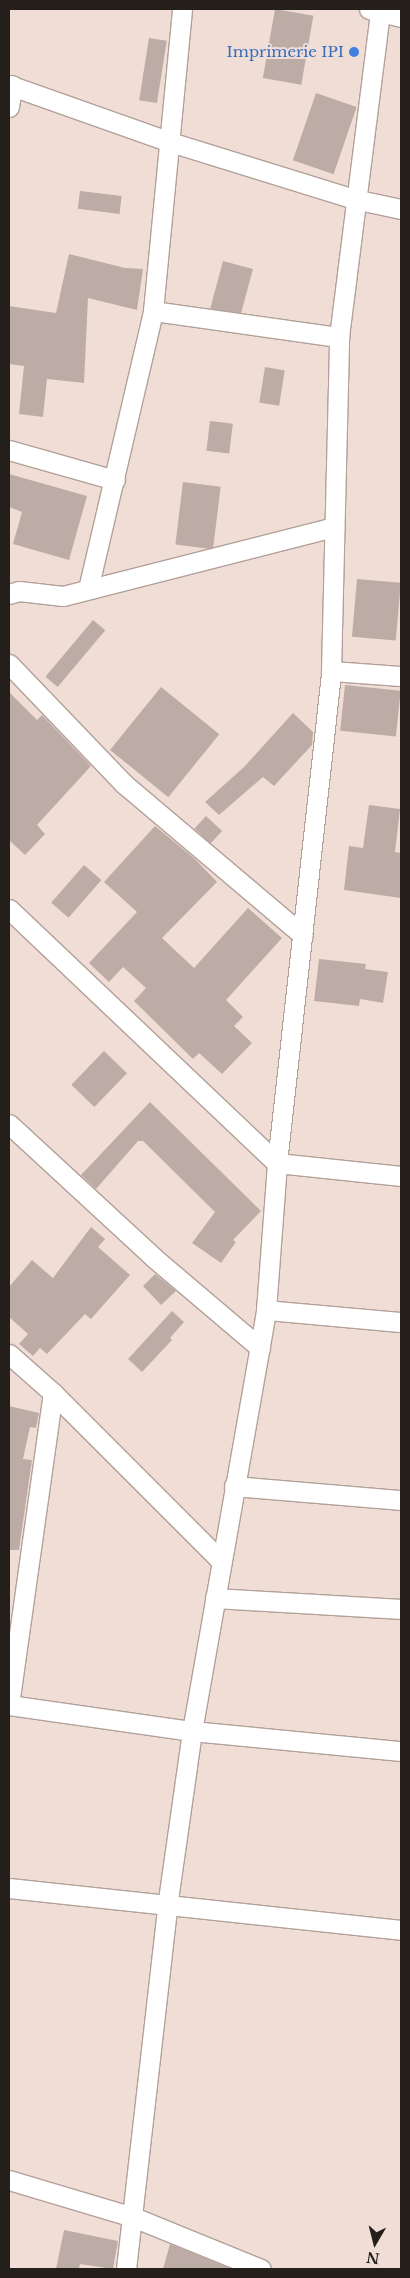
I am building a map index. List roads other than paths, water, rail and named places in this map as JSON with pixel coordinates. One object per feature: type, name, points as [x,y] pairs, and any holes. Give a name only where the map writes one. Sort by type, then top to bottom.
[{"type":"street","points":[[88,589],[153,311],[167,141],[182,9]]},
{"type":"street","points":[[126,2269],[167,1907],[192,1731],[266,1310],[277,1163],[304,935],[331,671],[339,337],[374,10],[401,18]]},
{"type":"street","points":[[9,106],[10,85],[167,141],[354,199],[401,209]]},
{"type":"street","points":[[153,311],[339,337]]},
{"type":"street","points":[[9,450],[114,480]]},
{"type":"street","points":[[9,594],[19,591],[63,596],[334,527]]},
{"type":"street","points":[[9,664],[124,784],[304,935]]},
{"type":"street","points":[[331,671],[401,676]]},
{"type":"street","points":[[9,909],[277,1163],[401,1176]]},
{"type":"street","points":[[9,1124],[154,1258],[260,1348]]},
{"type":"street","points":[[266,1310],[401,1322]]},
{"type":"street","points":[[9,1354],[53,1393],[221,1561]]},
{"type":"street","points":[[53,1393],[9,1705],[192,1731],[401,1751]]},
{"type":"street","points":[[234,1486],[401,1500]]},
{"type":"street","points":[[215,1598],[401,1609]]},
{"type":"street","points":[[9,1888],[167,1907],[401,1930]]},
{"type":"street","points":[[9,2180],[133,2217],[261,2269]]},
{"type":"place","name":"Imprimerie IPI","points":[[354,52]]}]
